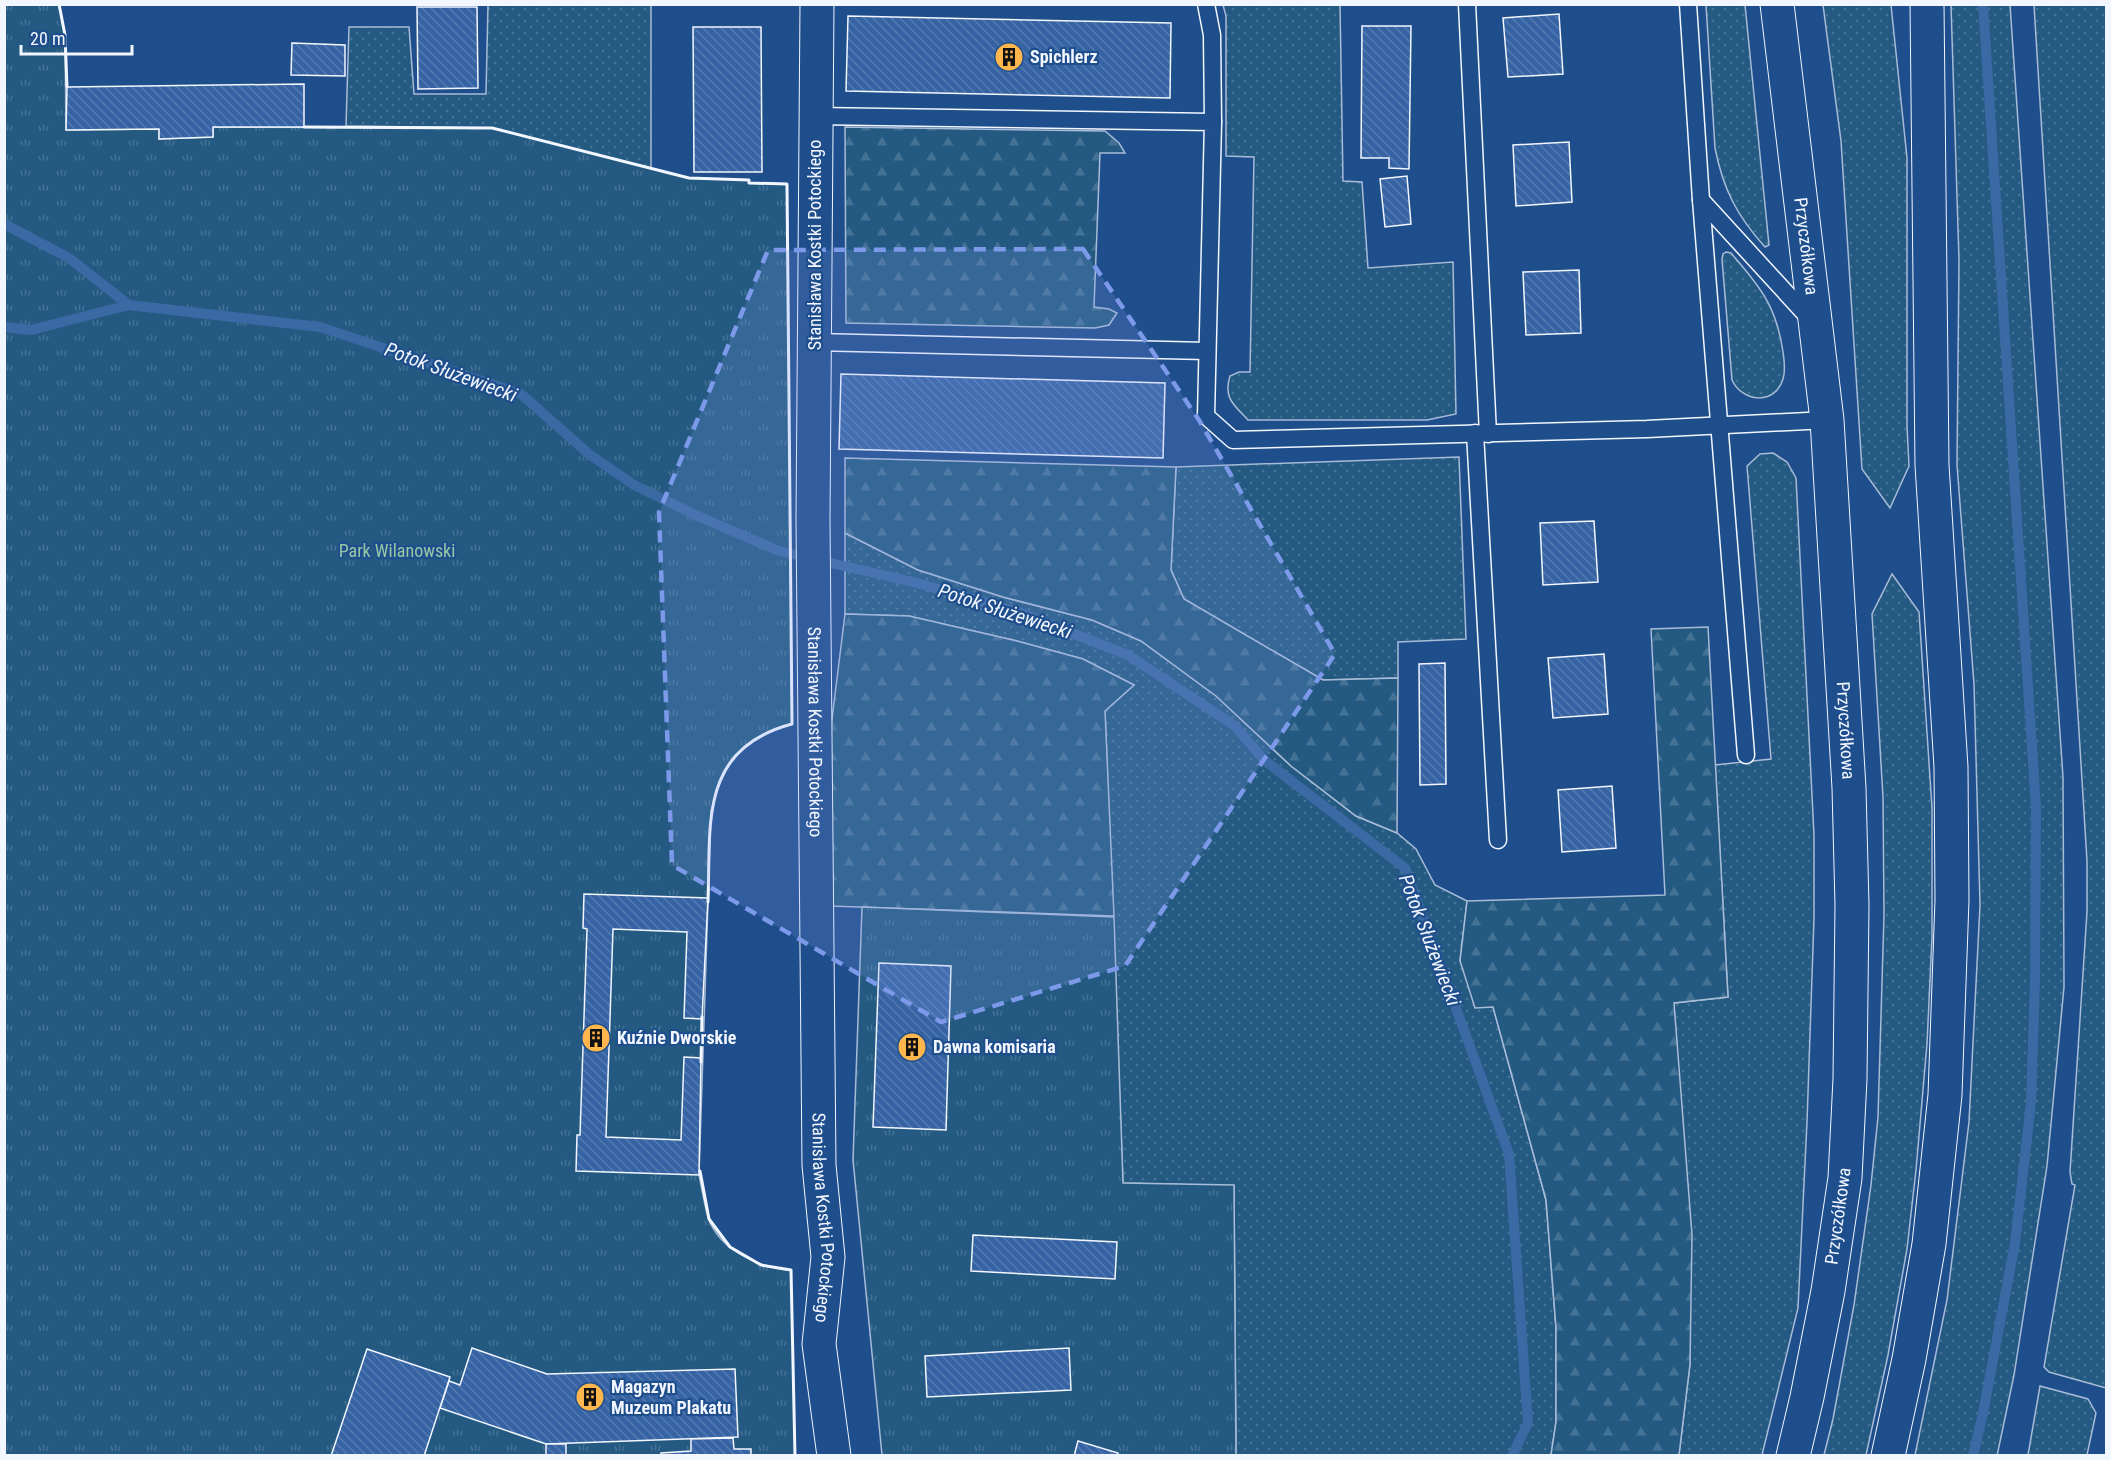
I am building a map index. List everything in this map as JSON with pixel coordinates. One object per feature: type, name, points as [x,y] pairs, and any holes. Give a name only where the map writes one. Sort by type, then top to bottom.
[{"type":"main road","name":"Przyczółkowa","points":[[1777,4],[1827,420],[1849,788],[1852,987],[1845,1178],[1824,1312],[1793,1455]]},
{"type":"main road","points":[[1888,1455],[1909,1359],[1929,1244],[1945,1095],[1952,912],[1951,767],[1932,465],[1928,4]]},
{"type":"main road","name":"Stanisława Kostki Potockiego","points":[[821,6],[815,116],[813,595],[819,1165],[828,1257],[819,1344],[834,1455]]},
{"type":"lane","points":[[1206,4],[1212,35],[1213,122],[1206,416],[1233,440],[1482,434],[1827,420]]},
{"type":"lane","points":[[1467,4],[1498,840]]},
{"type":"lane","points":[[1688,4],[1701,200],[1746,755]]},
{"type":"lane","points":[[815,116],[1213,122]]},
{"type":"lane","points":[[1701,200],[1816,325]]},
{"type":"lane","points":[[814,342],[1208,351]]},
{"type":"highlighted area","points":[[1083,249],[1199,420],[1335,654],[1125,966],[941,1022],[672,865],[659,512],[768,250]]},
{"type":"green space","name":"Park Wilanowski","points":[[5,5],[59,5],[65,35],[66,130],[159,129],[159,139],[213,137],[213,127],[492,128],[689,178],[787,184],[792,724],[759,736],[737,754],[722,778],[711,811],[699,1175],[708,1217],[713,1229],[721,1239],[731,1248],[754,1261],[766,1266],[791,1270],[795,1455],[5,1456]]},
{"type":"green space","points":[[488,5],[651,5],[651,169],[492,128],[346,126],[349,27],[409,27],[414,94],[486,94]]},
{"type":"green space","points":[[1223,5],[1340,5],[1343,181],[1362,182],[1368,268],[1453,262],[1456,414],[1427,420],[1248,420],[1231,401],[1228,390],[1230,376],[1239,372],[1250,372],[1254,157],[1226,156],[1226,16]]},
{"type":"green space","points":[[1706,5],[1745,5],[1769,245],[1765,247],[1746,224],[1732,201],[1718,163],[1715,148]]},
{"type":"green space","points":[[1823,5],[1891,5],[1907,158],[1909,466],[1890,508],[1862,469],[1841,141]]},
{"type":"green space","points":[[1951,5],[2010,5],[2063,777],[2064,987],[2047,1166],[2014,1375],[1997,1456],[1915,1455],[1947,1300],[1969,1122],[1980,905],[1974,684],[1957,465],[1959,260]]},
{"type":"green space","points":[[2034,5],[2106,5],[2106,1388],[2049,1372],[2044,1367],[2075,1185],[2072,1184],[2070,1172],[2087,912],[2087,861]]},
{"type":"green space","points":[[845,127],[1105,131],[1119,143],[1125,153],[1100,153],[1094,307],[1109,309],[1117,313],[1109,325],[1095,328],[846,323]]},
{"type":"green space","points":[[1726,252],[1731,253],[1754,281],[1773,312],[1777,324],[1783,352],[1784,376],[1779,388],[1766,397],[1758,398],[1743,393],[1732,380],[1722,259]]},
{"type":"green space","points":[[1773,453],[1787,462],[1796,478],[1814,835],[1814,918],[1798,1308],[1762,1455],[1679,1455],[1690,1364],[1674,1003],[1728,997],[1715,765],[1771,759],[1747,466],[1760,454]]},
{"type":"green space","points":[[1459,457],[1466,639],[1398,642],[1398,678],[1323,680],[1184,599],[1171,570],[1176,467]]},
{"type":"green space","points":[[845,458],[1176,467],[1171,570],[1184,599],[1323,680],[1398,678],[1397,833],[1356,816],[1291,766],[1216,696],[1141,641],[1092,620],[1003,597],[918,570],[845,533]]},
{"type":"green space","points":[[845,533],[918,570],[1003,597],[1092,620],[1141,641],[1216,696],[1291,766],[1356,816],[1397,833],[1416,849],[1435,885],[1467,901],[1460,961],[1493,1007],[1546,1200],[1556,1328],[1556,1422],[1551,1455],[1236,1455],[1234,1186],[1123,1183],[1105,711],[1134,685],[1083,659],[1017,641],[909,616],[845,614]]},
{"type":"green space","points":[[1892,574],[1919,612],[1932,808],[1932,937],[1927,1044],[1907,1249],[1888,1355],[1866,1455],[1824,1455],[1854,1305],[1878,1117],[1884,915],[1883,797],[1872,614]]},
{"type":"green space","points":[[845,614],[909,616],[1017,641],[1083,659],[1134,685],[1105,711],[1114,916],[831,906],[831,727]]},
{"type":"green space","points":[[1708,627],[1728,997],[1674,1003],[1692,1235],[1690,1364],[1679,1455],[1551,1455],[1556,1422],[1556,1328],[1546,1200],[1493,1007],[1475,1008],[1460,961],[1467,901],[1665,895],[1651,629]]},
{"type":"green space","points":[[862,907],[1114,917],[1123,1183],[1234,1185],[1236,1455],[882,1455],[853,1160]]},
{"type":"green space","points":[[2040,1386],[2088,1399],[2096,1413],[2087,1455],[2028,1455]]},
{"type":"building","points":[[417,7],[477,7],[478,88],[418,89]]},
{"type":"building","points":[[1559,14],[1563,74],[1508,77],[1503,18]]},
{"type":"building","name":"Spichlerz","points":[[848,16],[1171,23],[1170,98],[846,91]]},
{"type":"building","points":[[1362,26],[1411,26],[1409,169],[1389,168],[1389,158],[1361,158]]},
{"type":"building","points":[[693,27],[761,27],[762,172],[694,172]]},
{"type":"building","points":[[292,43],[345,45],[345,76],[291,75]]},
{"type":"building","points":[[304,84],[304,127],[213,127],[213,137],[159,139],[159,129],[66,130],[67,87]]},
{"type":"building","points":[[1569,142],[1572,202],[1516,206],[1513,145]]},
{"type":"building","points":[[1407,176],[1411,224],[1385,227],[1380,179]]},
{"type":"building","points":[[1579,270],[1581,333],[1526,335],[1523,272]]},
{"type":"building","points":[[841,374],[1165,383],[1163,458],[839,449]]},
{"type":"building","points":[[1594,521],[1598,582],[1543,585],[1540,523]]},
{"type":"building","points":[[1604,654],[1608,714],[1553,718],[1548,658]]},
{"type":"building","points":[[1445,663],[1446,784],[1420,785],[1419,664]]},
{"type":"building","points":[[1612,786],[1616,848],[1562,852],[1558,790]]},
{"type":"building","name":"Kuźnie Dworskie","points":[[584,894],[708,898],[702,1019],[684,1018],[687,932],[613,929],[606,1137],[681,1140],[684,1057],[701,1058],[699,1175],[576,1171],[577,1135],[580,1135],[587,929],[583,928]]},
{"type":"building","name":"Dawna komisaria","points":[[879,963],[951,966],[946,1130],[873,1127]]},
{"type":"building","points":[[973,1235],[1117,1242],[1115,1279],[971,1271]]},
{"type":"building","name":"Magazyn Muzeum Plakatu","points":[[472,1348],[547,1374],[735,1369],[738,1437],[546,1444],[440,1408],[449,1381],[460,1385]]},
{"type":"building","points":[[1069,1348],[1071,1390],[927,1397],[925,1356]]},
{"type":"building","points":[[367,1349],[450,1377],[424,1456],[331,1456]]},
{"type":"building","points":[[733,1438],[734,1449],[751,1449],[751,1456],[661,1456],[661,1453],[691,1451],[691,1439]]},
{"type":"building","points":[[1078,1441],[1118,1453],[1118,1456],[1074,1456]]},
{"type":"building","points":[[546,1444],[566,1444],[566,1456],[546,1456]]},
{"type":"waterway","points":[[1973,1456],[2015,1243],[2031,1103],[2035,980],[2036,808],[1983,4]]},
{"type":"waterway","name":"Potok Służewiecki","points":[[4,224],[69,258],[129,305],[320,327],[521,394],[589,454],[634,485],[700,517],[779,551],[917,583],[1018,612],[1128,655],[1235,726],[1264,760],[1405,868],[1509,1154],[1528,1423],[1512,1456]]},
{"type":"waterway","points":[[4,327],[31,330],[129,305]]},
{"type":"wall","points":[[59,4],[65,35],[67,87]]},
{"type":"wall","points":[[304,127],[492,128],[689,178],[787,184],[792,724],[762,736],[740,751],[725,771],[716,793],[711,818],[708,902]]},
{"type":"wall","points":[[701,1062],[702,1017]]},
{"type":"wall","points":[[700,1171],[709,1219],[730,1247],[761,1265],[791,1270],[795,1456]]},
{"type":"place","name":"Spichlerz","points":[[1009,57]]},
{"type":"place","name":"Kuźnie Dworskie","points":[[596,1038]]},
{"type":"place","name":"Dawna komisaria","points":[[912,1047]]},
{"type":"place","name":"Magazyn Muzeum Plakatu","points":[[590,1397]]}]
